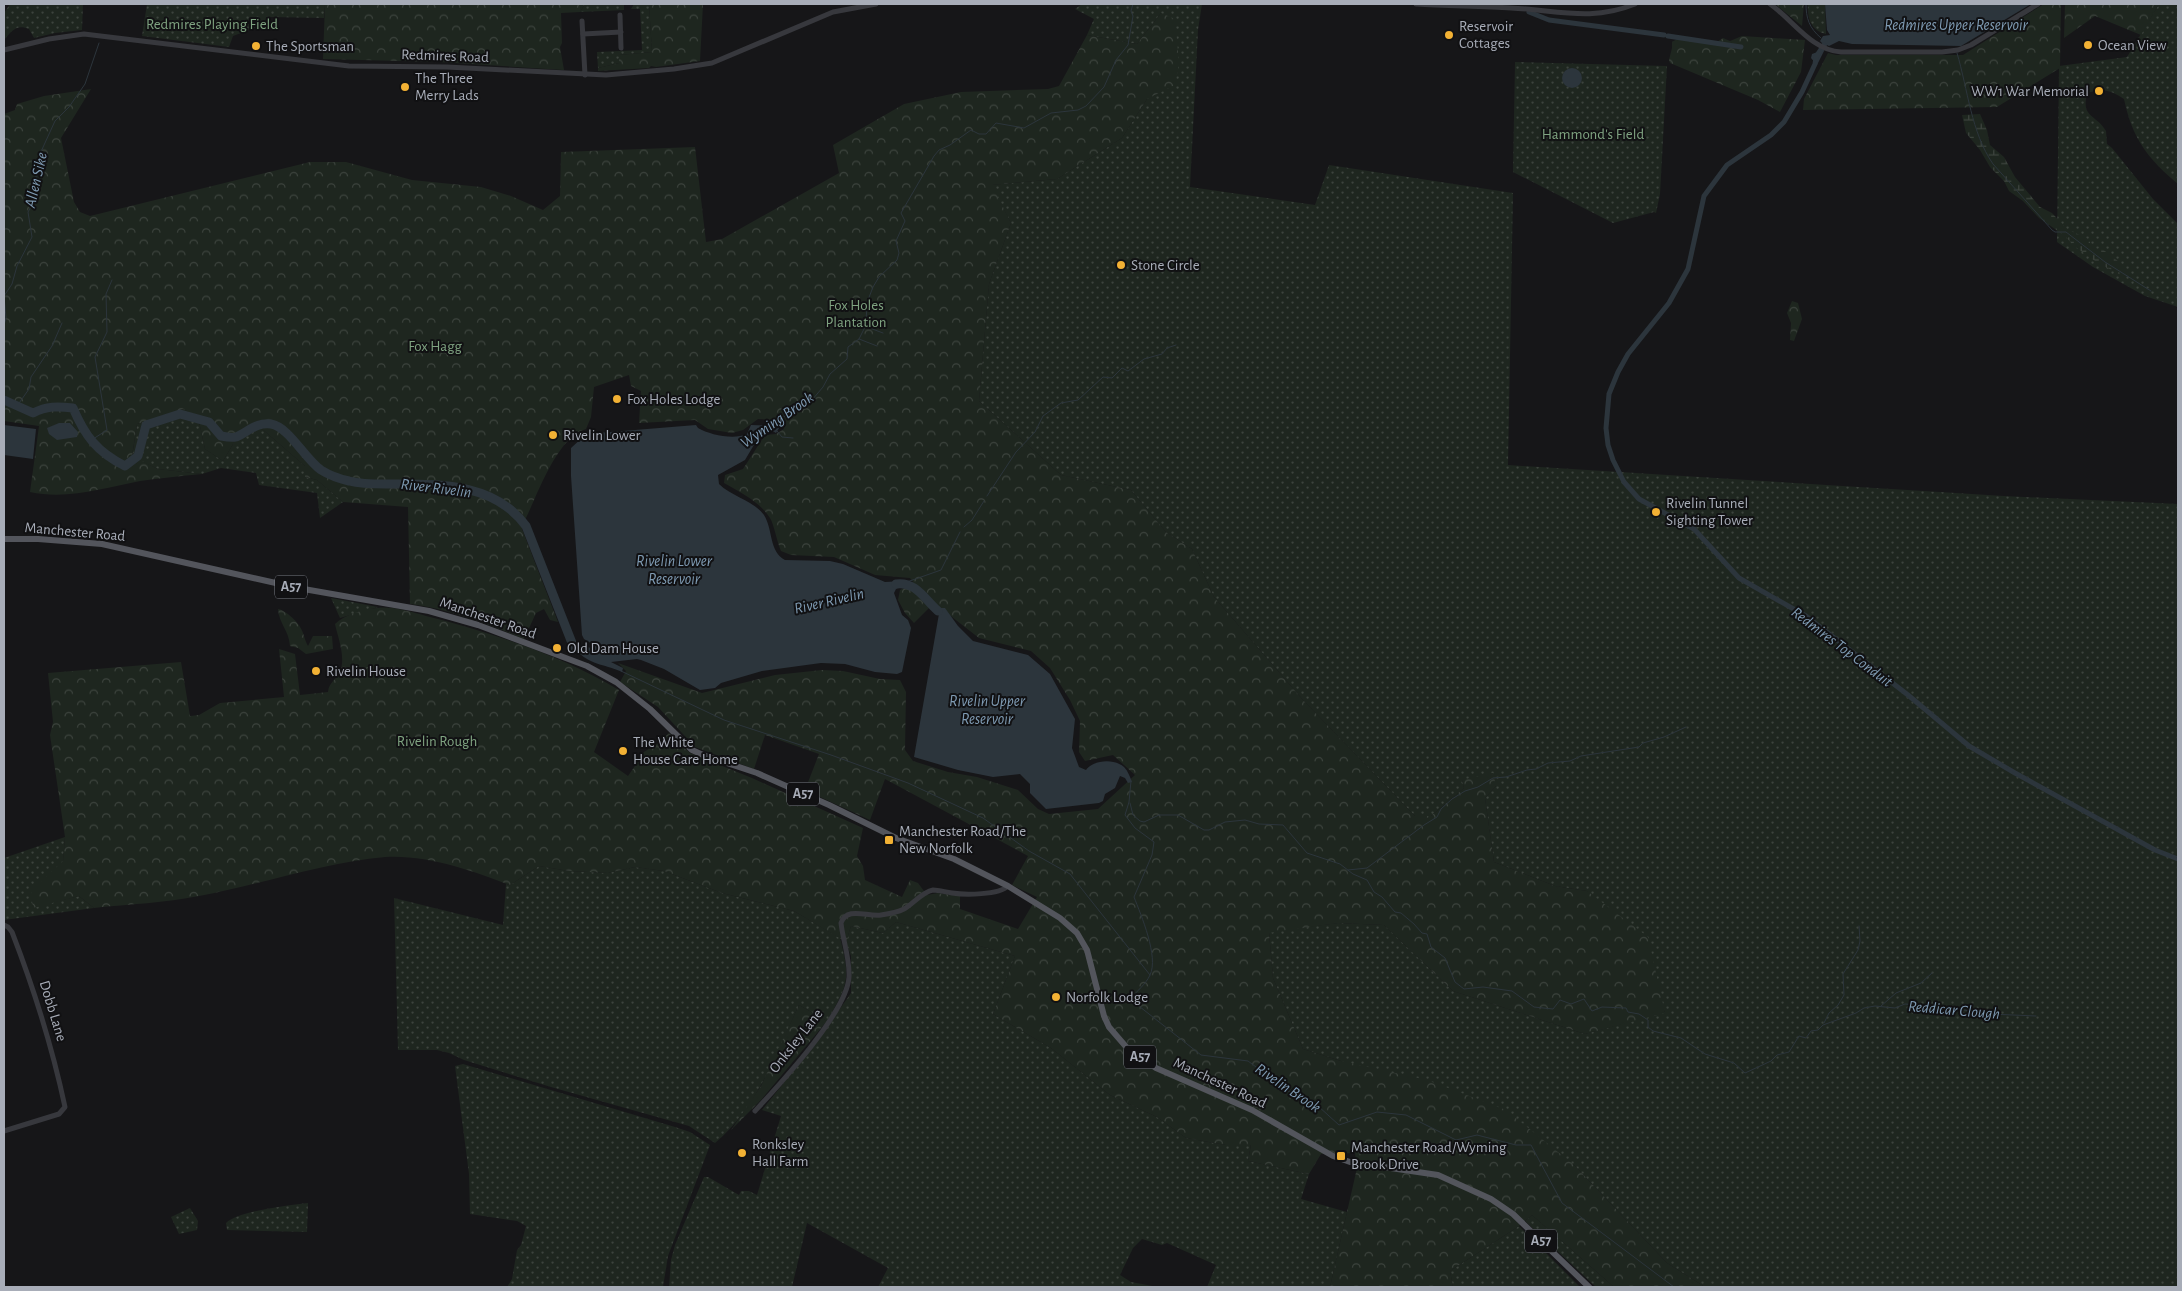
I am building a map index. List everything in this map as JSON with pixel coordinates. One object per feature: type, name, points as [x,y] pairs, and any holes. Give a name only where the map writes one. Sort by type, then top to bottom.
[{"type":"main road","name":"Manchester Road","points":[[4,539],[76,542],[128,549],[298,588],[429,611],[478,625],[573,660],[601,674],[650,709],[682,742],[703,755],[757,773],[829,804],[891,836],[954,859],[1008,886],[1060,918],[1077,933],[1090,959],[1104,1016],[1118,1038],[1128,1049],[1156,1068],[1252,1110],[1333,1156],[1352,1162],[1438,1176],[1492,1199],[1513,1214],[1589,1287]]},
{"type":"street","name":"Redmires Road","points":[[4,50],[66,35],[84,34],[349,66],[446,67],[585,75],[650,72],[704,65],[729,57],[833,12],[876,4]]},
{"type":"street","points":[[1416,4],[1525,8],[1587,15],[1615,11],[1636,4]]},
{"type":"street","points":[[1770,4],[1818,45],[1829,50],[1841,52],[1923,52],[1958,50],[1971,45],[2038,4]]},
{"type":"street","points":[[620,15],[622,48]]},
{"type":"street","points":[[582,21],[585,75]]},
{"type":"street","points":[[583,34],[621,32]]},
{"type":"street","name":"Onksley Lane","points":[[755,1111],[828,1025],[842,999],[849,978],[840,923],[842,918],[848,914],[855,913],[881,915],[902,910],[929,891],[940,890],[965,894],[998,891],[1008,886]]},
{"type":"street","name":"Dobb Lane","points":[[4,925],[12,932],[42,1012],[65,1106],[64,1111],[59,1114],[4,1130]]},
{"type":"green space","points":[[10,4],[83,4],[82,30],[34,38],[29,29],[21,27],[15,29],[4,40],[4,13]]},
{"type":"green space","name":"Redmires Playing Field","points":[[147,4],[325,4],[324,18],[271,17],[266,19],[265,24],[233,36],[229,47],[142,36]]},
{"type":"green space","points":[[325,4],[585,4],[580,12],[561,13],[562,43],[560,47],[564,70],[440,62],[323,59]]},
{"type":"green space","points":[[585,4],[624,4],[624,10],[580,12]]},
{"type":"green space","points":[[634,4],[649,4],[652,52],[619,55],[619,63],[598,68],[597,52],[642,50],[640,9],[631,9]]},
{"type":"green space","points":[[649,4],[703,4],[700,61],[656,67],[651,66],[649,68],[598,71],[598,68],[619,63],[619,55],[652,52]]},
{"type":"green space","points":[[1082,4],[1202,4],[1198,30],[1190,187],[1315,205],[1329,165],[1513,193],[1508,465],[2004,496],[2178,504],[2178,1287],[1705,1287],[1667,1263],[1574,1165],[1341,1061],[1303,1049],[1273,978],[1269,932],[1338,923],[1384,925],[1453,991],[1585,1034],[1665,1012],[1587,891],[1555,886],[1494,862],[1485,798],[1496,786],[1462,780],[1464,788],[1431,816],[1415,816],[1303,700],[1214,597],[1192,549],[1166,532],[1131,490],[1061,475],[979,401],[989,284],[1011,223],[991,185],[1057,179],[1122,138],[1147,99],[1161,13],[1137,44],[1087,35],[1094,19],[1075,9]]},
{"type":"green space","points":[[1775,4],[1804,4],[1802,26]]},
{"type":"green space","points":[[1808,4],[1825,4],[1826,34],[1813,27],[1809,19]]},
{"type":"green space","points":[[2044,4],[2061,4],[2060,68],[1997,107],[1803,110],[1804,99],[1828,53],[1836,55],[1963,55]]},
{"type":"green space","points":[[2065,4],[2159,4],[2141,35],[2095,16],[2064,38]]},
{"type":"green space","points":[[2159,4],[2178,4],[2178,184],[2158,166],[2143,147],[2127,113],[2124,99],[2110,92],[2096,90],[2087,94],[2086,108],[2090,115],[2106,131],[2107,144],[2153,199],[2178,224],[2178,307],[2145,296],[2093,267],[2057,242],[2059,66],[2127,57]]},
{"type":"green space","points":[[1161,13],[1175,19],[1179,63],[1175,85],[1147,99],[1122,138],[1057,179],[992,185],[1011,223],[989,284],[979,401],[1061,475],[1131,490],[1166,532],[1192,549],[1214,597],[1303,700],[1415,816],[1431,816],[1464,788],[1462,780],[1493,773],[1496,786],[1485,798],[1494,862],[1555,886],[1587,891],[1648,937],[1665,1013],[1585,1034],[1453,991],[1384,925],[1338,923],[1269,933],[1273,978],[1303,1049],[1341,1061],[1427,1080],[1506,1110],[1574,1165],[1667,1263],[1705,1287],[1614,1287],[1532,1215],[1519,1226],[1450,1271],[1453,1287],[1330,1287],[1357,1168],[1355,1153],[1321,1154],[1309,1174],[1248,1161],[1251,1145],[1226,1145],[1186,1138],[1157,1117],[1110,1095],[1051,1048],[993,1014],[1015,956],[896,922],[883,933],[851,926],[846,942],[794,911],[722,893],[664,871],[635,867],[608,873],[569,871],[539,866],[510,885],[449,865],[416,858],[400,857],[385,857],[339,864],[222,891],[173,900],[94,908],[79,896],[33,908],[31,891],[63,861],[65,837],[50,735],[53,722],[48,673],[181,662],[190,716],[199,715],[220,703],[284,697],[279,649],[295,654],[300,695],[328,692],[342,666],[341,648],[335,624],[349,615],[372,609],[389,608],[402,610],[450,622],[526,646],[574,666],[619,690],[594,752],[628,776],[639,760],[639,755],[657,744],[669,733],[690,753],[752,778],[863,828],[857,856],[863,866],[865,880],[902,897],[910,880],[918,883],[927,895],[938,893],[960,896],[960,909],[1018,929],[1037,897],[1012,885],[1028,856],[885,779],[870,820],[805,790],[819,754],[765,735],[754,769],[695,747],[658,707],[620,682],[626,671],[618,663],[702,693],[775,675],[822,670],[843,671],[880,679],[900,680],[906,692],[905,750],[913,761],[948,772],[977,777],[1018,790],[1038,809],[1049,814],[1098,809],[1135,775],[1113,755],[1085,761],[1079,752],[1080,721],[1070,700],[1050,668],[1031,651],[979,638],[934,603],[914,623],[905,613],[898,600],[900,590],[913,582],[910,578],[875,575],[834,557],[791,555],[781,551],[766,512],[749,498],[724,483],[725,475],[743,469],[765,435],[776,434],[784,429],[781,420],[758,419],[743,430],[732,433],[708,429],[695,420],[639,423],[641,391],[631,386],[629,375],[594,387],[591,417],[586,429],[566,442],[550,467],[526,518],[522,529],[558,622],[550,620],[544,609],[536,613],[524,639],[454,613],[410,604],[408,507],[343,502],[317,480],[305,477],[305,466],[261,428],[236,439],[223,461],[205,449],[198,417],[183,409],[137,424],[132,456],[158,469],[202,474],[140,481],[72,494],[58,495],[30,492],[39,426],[4,421],[4,114],[15,110],[17,104],[44,96],[91,89],[61,138],[74,202],[80,212],[90,216],[310,162],[346,162],[412,180],[481,187],[511,196],[543,210],[560,196],[561,152],[695,147],[706,242],[722,239],[839,173],[833,145],[904,104],[961,92],[1048,89],[1059,86],[1087,35],[1137,44]]},
{"type":"green space","points":[[1742,36],[1805,40],[1801,72],[1780,112],[1758,100],[1670,63],[1672,42],[1677,39],[1707,41],[1714,44],[1723,38],[1730,41]]},
{"type":"green space","name":"Hammond's Field","points":[[1515,62],[1667,66],[1660,194],[1656,213],[1613,223],[1513,172]]},
{"type":"green space","points":[[1980,114],[1987,130],[1990,145],[2004,157],[2015,177],[2040,207],[2052,213],[2067,229],[2090,240],[2090,244],[2097,249],[2101,248],[2119,262],[2126,271],[2123,276],[2098,263],[2074,246],[2065,236],[2039,218],[2023,201],[2009,191],[2004,181],[1990,167],[1980,150],[1966,133],[1962,115]]},
{"type":"green space","points":[[1792,301],[1798,303],[1802,319],[1794,341],[1790,340],[1791,323],[1787,313]]},
{"type":"green space","points":[[183,409],[198,417],[205,449],[223,461],[236,439],[261,428],[305,466],[305,477],[317,480],[343,502],[320,518],[317,493],[259,485],[256,473],[221,468],[202,474],[158,469],[132,457],[137,424]]},
{"type":"green space","points":[[331,598],[378,607],[340,618]]},
{"type":"green space","points":[[278,609],[296,622],[308,646],[313,636],[332,636],[333,649],[306,654],[298,648],[290,646]]},
{"type":"green space","points":[[65,837],[63,862],[32,891],[33,907],[79,896],[94,908],[4,920],[4,858]]},
{"type":"green space","points":[[539,866],[569,871],[608,873],[635,867],[664,871],[722,893],[794,911],[840,938],[846,963],[846,981],[843,990],[827,1021],[799,1005],[754,1097],[743,1114],[715,1143],[689,1126],[551,1087],[464,1060],[449,1053],[437,1050],[398,1050],[394,898],[503,925],[506,884],[510,885]]},
{"type":"green space","points":[[896,922],[1015,956],[993,1014],[1051,1048],[1110,1095],[1157,1117],[1186,1138],[1226,1145],[1251,1144],[1248,1161],[1309,1174],[1301,1199],[1347,1212],[1330,1287],[1207,1287],[1216,1265],[1167,1243],[1162,1245],[1142,1239],[1133,1248],[1120,1275],[1131,1282],[1158,1287],[878,1287],[888,1268],[807,1223],[792,1287],[669,1287],[671,1260],[675,1245],[704,1177],[708,1177],[739,1195],[741,1191],[749,1191],[757,1195],[781,1116],[762,1110],[851,993],[851,956],[846,942],[851,926],[883,933]]},
{"type":"green space","points":[[799,1005],[827,1021],[761,1100],[731,1130],[761,1086]]},
{"type":"green space","points":[[463,1064],[675,1127],[690,1132],[710,1145],[668,1256],[663,1287],[507,1287],[512,1279],[517,1250],[521,1245],[526,1226],[517,1221],[470,1214],[469,1174],[455,1066]]},
{"type":"green space","points":[[308,1203],[307,1232],[227,1230],[226,1223],[241,1215],[265,1209]]},
{"type":"green space","points":[[190,1208],[198,1221],[197,1230],[179,1234],[171,1217]]},
{"type":"green space","points":[[1532,1215],[1614,1287],[1596,1287],[1525,1221]]},
{"type":"green space","points":[[1519,1226],[1580,1287],[1453,1287],[1450,1271]]},
{"type":"water","name":"Redmires Upper Reservoir","points":[[1825,4],[2031,4],[1961,46],[1852,44],[1839,41],[1829,46],[1827,45],[1817,65],[1811,58],[1812,54],[1820,51],[1823,44],[1820,41],[1823,36],[1830,35],[1827,30]]},
{"type":"water","points":[[1572,68],[1579,71],[1582,78],[1579,85],[1572,88],[1565,85],[1562,78],[1565,71]]},
{"type":"water","points":[[59,423],[70,423],[78,432],[77,437],[57,440],[49,434],[47,428]]},
{"type":"water","points":[[4,425],[36,429],[33,459],[4,455]]},
{"type":"water","name":"Rivelin Lower Reservoir","points":[[696,425],[698,428],[709,433],[729,437],[747,434],[751,425],[778,426],[779,428],[776,433],[771,430],[761,433],[745,460],[718,475],[719,484],[754,506],[764,515],[776,552],[785,560],[830,561],[843,564],[885,582],[904,581],[906,584],[896,589],[894,593],[902,615],[908,620],[911,628],[902,672],[897,674],[875,672],[845,664],[821,663],[762,671],[721,683],[715,688],[700,690],[664,669],[641,660],[611,662],[623,668],[622,672],[594,662],[579,653],[579,648],[591,649],[594,645],[584,639],[582,635],[571,476],[571,448],[584,436],[598,433]]},
{"type":"water","name":"Rivelin Upper Reservoir","points":[[940,608],[945,608],[958,626],[973,641],[1028,655],[1050,674],[1075,719],[1072,748],[1079,767],[1086,770],[1098,762],[1115,762],[1125,769],[1132,782],[1128,783],[1125,778],[1120,776],[1115,788],[1105,794],[1103,801],[1099,803],[1046,809],[1030,793],[1030,784],[1020,774],[993,777],[958,770],[914,757]]},
{"type":"waterway","name":"Wyming Brook","points":[[768,427],[788,414],[799,410],[812,400],[823,387],[830,374],[847,359],[848,347],[859,339],[865,327],[868,300],[873,287],[879,277],[897,260],[899,253],[896,241],[905,221],[901,213],[939,150],[950,145],[971,130],[979,134],[986,134],[996,123],[1024,128],[1051,113],[1078,110],[1086,106],[1104,87],[1116,60],[1128,45],[1133,4]]},
{"type":"waterway","points":[[1806,4],[1809,22],[1821,38]]},
{"type":"waterway","points":[[1529,12],[1549,20],[1664,35]]},
{"type":"waterway","points":[[1668,36],[1741,47]]},
{"type":"waterway","name":"Allen Sike","points":[[4,325],[6,318],[4,296],[12,284],[17,266],[32,237],[28,212],[32,205],[39,156],[55,121],[69,107],[85,84],[99,43]]},
{"type":"waterway","name":"Redmires Top Conduit","points":[[1824,45],[1816,57],[1815,64],[1802,92],[1784,122],[1771,135],[1727,165],[1704,196],[1688,269],[1669,303],[1628,354],[1609,394],[1606,428],[1608,445],[1613,460],[1624,482],[1639,499],[1694,529],[1739,578],[1806,616],[1908,695],[1969,746],[2155,850],[2178,859]]},
{"type":"waterway","points":[[1957,53],[1975,125],[1993,164],[2052,230],[2055,232],[2066,232],[2105,262],[2151,291]]},
{"type":"waterway","points":[[90,441],[107,430],[95,357],[107,332],[106,294],[112,280]]},
{"type":"waterway","points":[[17,406],[29,389],[31,377],[52,346],[62,323]]},
{"type":"waterway","points":[[867,327],[883,333]]},
{"type":"waterway","points":[[859,339],[877,346]]},
{"type":"waterway","points":[[987,496],[1016,452],[1035,432],[1043,416],[1061,403],[1078,400],[1103,377],[1112,378],[1122,368],[1128,371],[1144,359],[1162,354],[1167,348],[1176,345]]},
{"type":"waterway","name":"River Rivelin","points":[[4,400],[33,413],[52,407],[73,408],[87,435],[99,449],[125,466],[138,456],[146,425],[180,414],[209,422],[221,436],[227,437],[236,437],[261,424],[278,426],[291,437],[321,470],[346,480],[367,484],[451,486],[485,495],[500,502],[514,512],[526,526],[574,648],[589,652]]},
{"type":"waterway","points":[[777,431],[782,437],[793,438]]},
{"type":"waterway","points":[[964,527],[972,520],[984,501]]},
{"type":"waterway","points":[[904,583],[941,570],[960,532]]},
{"type":"waterway","name":"River Rivelin","points":[[896,584],[909,585],[915,588],[938,611]]},
{"type":"waterway","points":[[621,671],[724,720],[831,755],[908,783],[983,818],[1029,851],[1070,874],[1150,975]]},
{"type":"waterway","points":[[1348,870],[1367,868],[1437,817],[1441,809],[1452,799],[1493,778],[1506,777],[1536,769],[1548,763],[1570,761],[1581,756],[1639,747],[1643,743],[1664,737],[1686,727]]},
{"type":"waterway","name":"Rivelin Brook","points":[[1131,781],[1129,802],[1125,815],[1135,828],[1154,842],[1152,855],[1134,897],[1151,947],[1152,967],[1146,982],[1130,999],[1201,1055],[1248,1061],[1288,1091],[1318,1106],[1339,1125],[1377,1112],[1406,1115],[1456,1140],[1477,1135],[1516,1145],[1531,1145],[1562,1203],[1674,1287]]},
{"type":"waterway","name":"Reddicar Clough","points":[[1130,803],[1133,815],[1144,822],[1159,815],[1178,815],[1204,830],[1209,830],[1225,822],[1245,820],[1259,824],[1283,825],[1307,853],[1340,864],[1353,874],[1367,880],[1374,892],[1382,897],[1395,912],[1401,913],[1422,933],[1427,934],[1431,947],[1445,958],[1455,982],[1464,989],[1483,987],[1512,991],[1534,1007],[1553,1009],[1560,1000],[1571,1004],[1584,999],[1592,1011],[1602,1007],[1626,1008],[1628,1012],[1639,1014],[1648,1020],[1648,1027],[1653,1031],[1681,1038],[1705,1054],[1734,1063],[1745,1073],[1771,1061],[1777,1055],[1789,1052],[1799,1036],[1806,1038],[1811,1031],[1818,1030],[1823,1025],[1856,1013],[1864,1008],[1875,1006],[1895,1008],[1905,1004],[1919,1005],[1931,1010],[1944,1007],[1990,1014],[2036,1016]]},
{"type":"waterway","points":[[1824,1023],[1829,1013],[1838,1005],[1844,995],[1843,974],[1858,950],[1860,941],[1859,926]]},
{"type":"waterway","points":[[1881,1006],[1896,993],[1921,983],[1932,973]]},
{"type":"place","name":"Reservoir Cottages","points":[[1449,35]]},
{"type":"place","name":"Ocean View","points":[[2088,45]]},
{"type":"place","name":"The Sportsman","points":[[256,46]]},
{"type":"place","name":"The Three Merry Lads","points":[[405,87]]},
{"type":"place","name":"WW1 War Memorial","points":[[2099,91]]},
{"type":"place","name":"Stone Circle","points":[[1121,265]]},
{"type":"place","name":"Fox Holes Lodge","points":[[617,399]]},
{"type":"place","name":"Rivelin Lower","points":[[553,435]]},
{"type":"place","name":"Rivelin Tunnel Sighting Tower","points":[[1656,512]]},
{"type":"place","name":"Old Dam House","points":[[557,648]]},
{"type":"place","name":"Rivelin House","points":[[316,671]]},
{"type":"place","name":"The White House Care Home","points":[[623,751]]},
{"type":"place","name":"Manchester Road/The New Norfolk","points":[[889,840]]},
{"type":"place","name":"Norfolk Lodge","points":[[1056,997]]},
{"type":"place","name":"Ronksley Hall Farm","points":[[742,1153]]},
{"type":"place","name":"Manchester Road/Wyming Brook Drive","points":[[1341,1156]]},
{"type":"park label","name":"Fox Holes Plantation","points":[[856,314]]},
{"type":"park label","name":"Fox Hagg","points":[[435,346]]},
{"type":"park label","name":"Rivelin Rough","points":[[437,741]]}]
